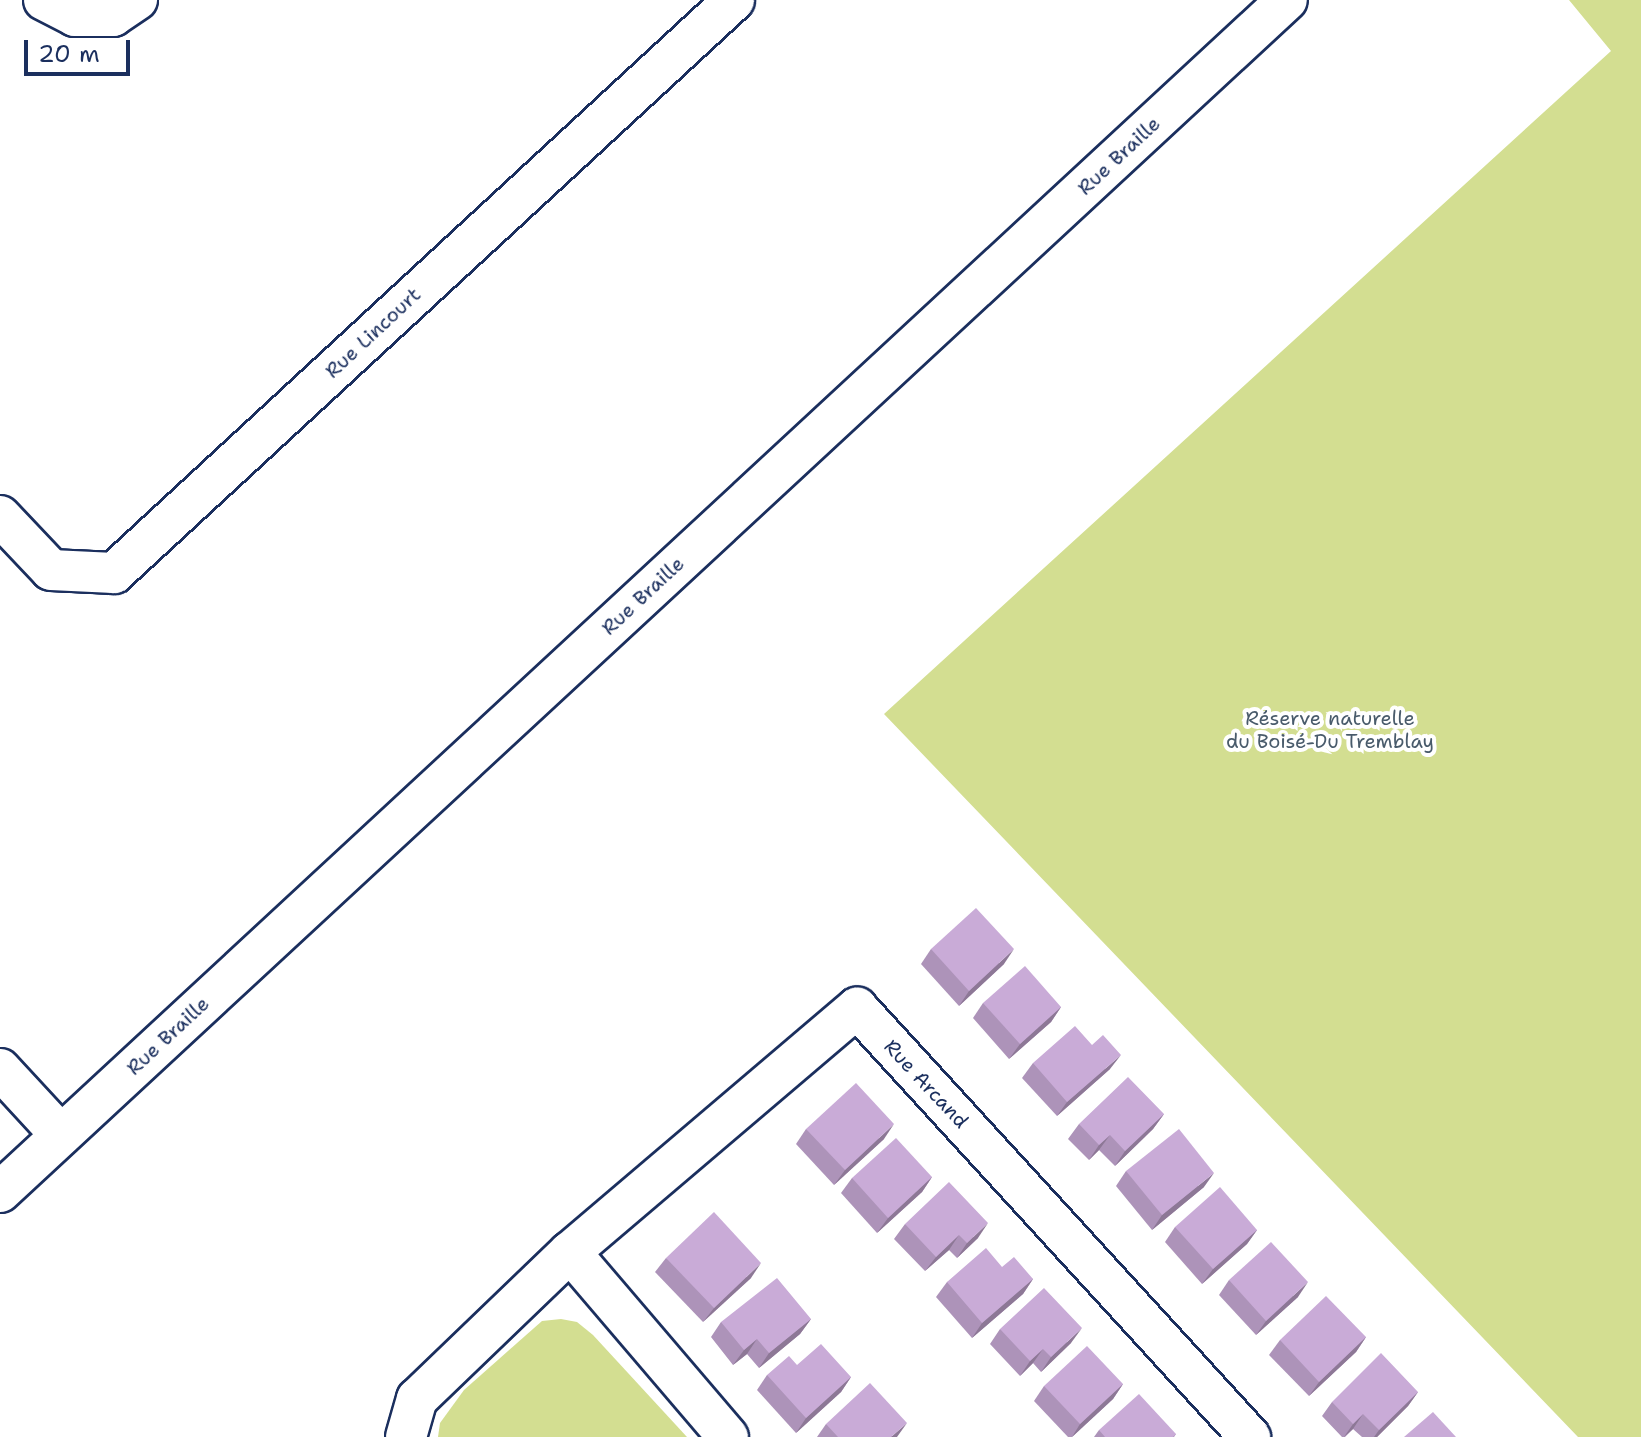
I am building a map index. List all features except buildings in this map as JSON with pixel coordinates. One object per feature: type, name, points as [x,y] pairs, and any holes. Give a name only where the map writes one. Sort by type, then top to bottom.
[{"type":"street","points":[[44,0],[75,16],[113,16],[137,0]]},
{"type":"street","name":"Rue Lincourt","points":[[0,516],[51,570],[114,573],[734,0]]},
{"type":"street","name":"Rue Braille","points":[[0,1192],[1287,0]]},
{"type":"street","name":"Rue Arcand","points":[[406,1437],[417,1399],[570,1252],[857,1008],[1250,1437]]},
{"type":"street","points":[[0,1069],[61,1135]]},
{"type":"street","points":[[570,1252],[728,1437]]},
{"type":"green space","name":"Réserve naturelle du Boisé-Du Tremblay","points":[[1569,0],[1641,0],[1641,1437],[1578,1437],[884,714],[1611,51]]},
{"type":"green space","points":[[561,1319],[577,1322],[593,1335],[687,1437],[438,1437],[440,1423],[464,1390],[542,1321]]}]
